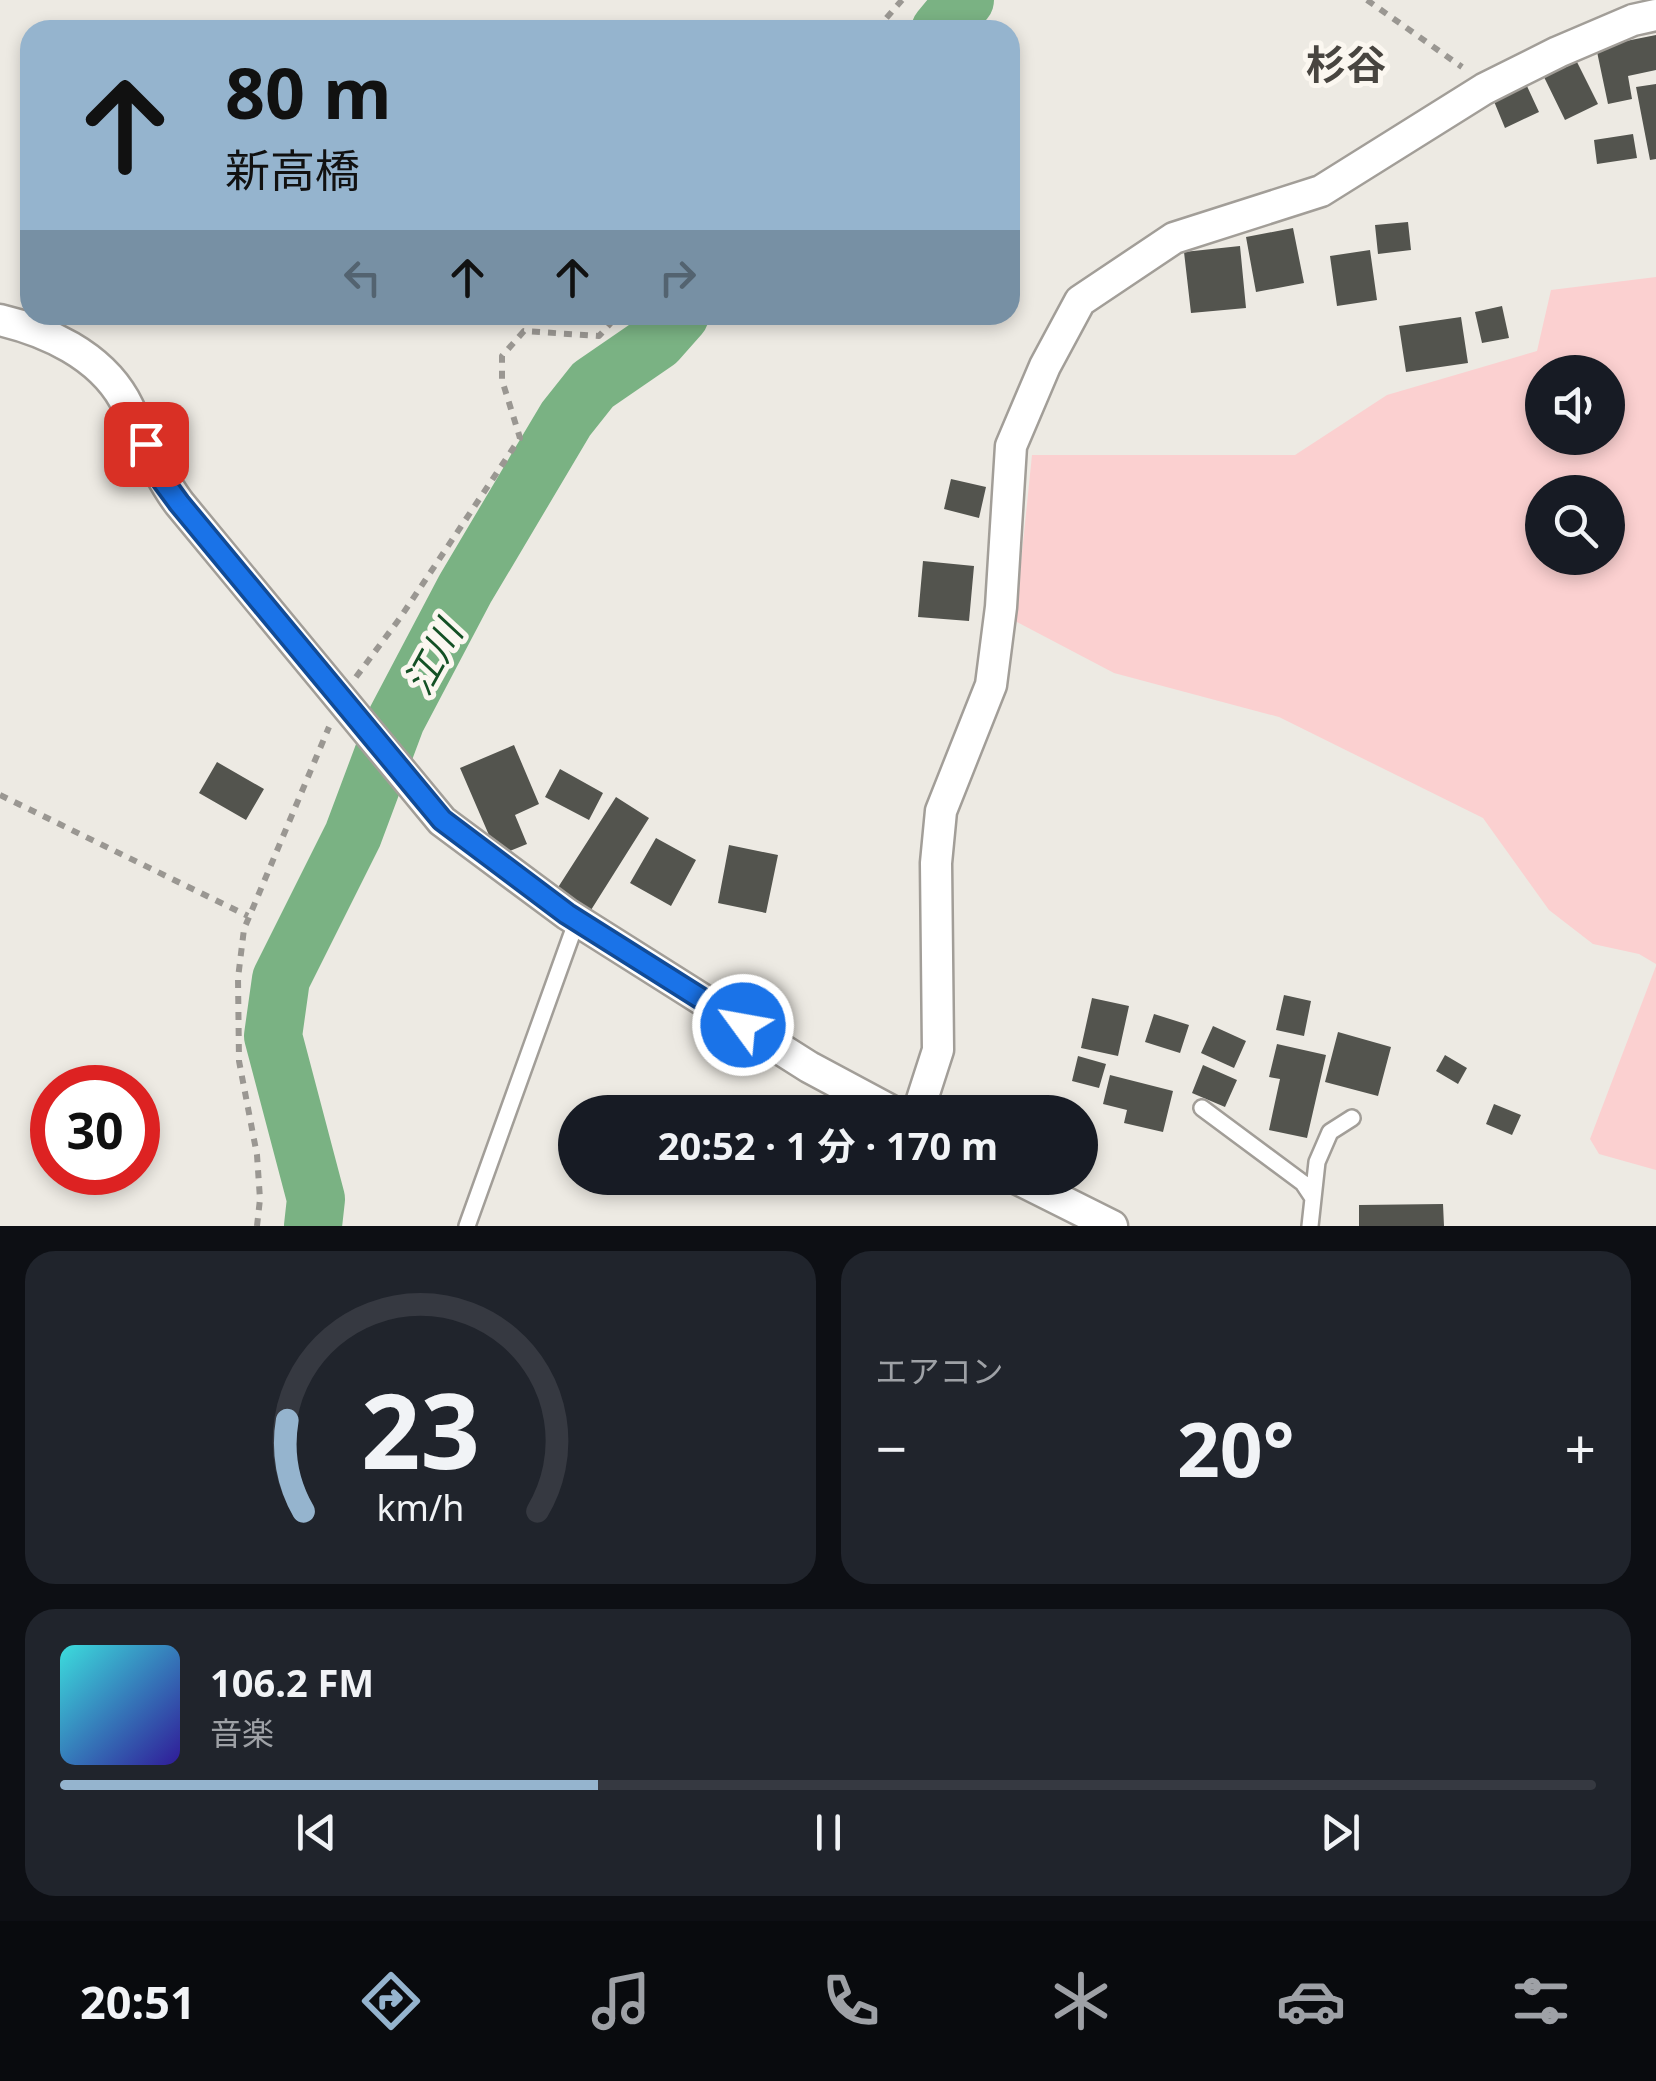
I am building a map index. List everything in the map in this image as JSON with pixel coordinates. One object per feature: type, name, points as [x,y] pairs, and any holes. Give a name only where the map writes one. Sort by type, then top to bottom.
[{"type":"street","points":[[923,1095],[938,1050],[936,863],[941,811],[991,685],[1001,607],[1011,446],[1045,366],[1080,301],[1174,238],[1321,191],[1484,88],[1633,20],[1656,16]]},
{"type":"street","points":[[0,320],[60,340],[94,365],[122,394],[160,477],[442,820],[577,920],[809,1068],[861,1095]]},
{"type":"street","points":[[1050,1195],[1112,1226]]},
{"type":"lane","points":[[467,1226],[577,920]]},
{"type":"lane","points":[[1202,1108],[1303,1183],[1313,1198]]},
{"type":"lane","points":[[1310,1226],[1317,1162],[1330,1132],[1352,1118]]},
{"type":"path","points":[[885,20],[902,0]]},
{"type":"path","points":[[1367,0],[1472,74],[1484,88]]},
{"type":"path","points":[[257,1226],[257,1155],[239,1062],[237,1018],[238,978],[248,916],[346,703],[520,438],[502,380],[502,356],[524,331],[599,336],[609,325]]},
{"type":"path","points":[[0,795],[248,916]]},
{"type":"shaded area","points":[[1656,277],[1656,964],[1639,954],[1593,944],[1549,910],[1483,818],[1279,717],[1114,673],[1015,621],[1032,455],[1295,455],[1387,395],[1537,351],[1551,290]]},
{"type":"shaded area","points":[[1656,966],[1656,1170],[1599,1154],[1590,1139]]},
{"type":"building","points":[[1656,35],[1656,70],[1628,76],[1632,99],[1608,104],[1596,47]]},
{"type":"building","points":[[1577,62],[1598,104],[1565,120],[1544,77]]},
{"type":"building","points":[[1526,84],[1539,112],[1505,128],[1493,99]]},
{"type":"building","points":[[1656,84],[1656,159],[1650,160],[1636,87]]},
{"type":"building","points":[[1633,134],[1637,158],[1597,164],[1594,140]]},
{"type":"building","points":[[1408,222],[1411,250],[1378,254],[1375,225]]},
{"type":"building","points":[[1293,228],[1304,283],[1256,292],[1246,237]]},
{"type":"building","points":[[1240,246],[1246,308],[1191,313],[1184,252]]},
{"type":"building","points":[[1370,250],[1377,300],[1337,306],[1330,256]]},
{"type":"building","points":[[1502,306],[1509,338],[1482,343],[1475,312]]},
{"type":"building","points":[[1461,317],[1468,363],[1406,372],[1399,326]]},
{"type":"building","points":[[951,479],[986,487],[979,518],[944,509]]},
{"type":"building","points":[[923,561],[974,566],[969,621],[918,617]]},
{"type":"building","points":[[514,745],[539,804],[515,815],[527,844],[498,856],[460,768]]},
{"type":"building","points":[[217,762],[264,789],[246,820],[199,793]]},
{"type":"building","points":[[560,769],[603,793],[589,820],[545,797]]},
{"type":"building","points":[[616,797],[649,818],[591,910],[557,889]]},
{"type":"building","points":[[656,838],[696,860],[671,906],[630,883]]},
{"type":"building","points":[[729,845],[778,855],[766,913],[718,903]]},
{"type":"building","points":[[1284,995],[1311,1001],[1304,1036],[1276,1030]]},
{"type":"building","points":[[1092,998],[1129,1006],[1118,1056],[1081,1048]]},
{"type":"building","points":[[1154,1014],[1189,1025],[1180,1053],[1145,1042]]},
{"type":"building","points":[[1213,1026],[1246,1041],[1234,1068],[1201,1053]]},
{"type":"building","points":[[1338,1032],[1391,1047],[1378,1096],[1325,1082]]},
{"type":"building","points":[[1277,1044],[1326,1055],[1307,1138],[1269,1130],[1280,1079],[1269,1077]]},
{"type":"building","points":[[1445,1055],[1467,1068],[1458,1084],[1436,1071]]},
{"type":"building","points":[[1078,1056],[1106,1064],[1099,1088],[1072,1081]]},
{"type":"building","points":[[1203,1065],[1237,1080],[1225,1107],[1192,1093]]},
{"type":"building","points":[[1110,1075],[1173,1091],[1163,1132],[1124,1123],[1127,1110],[1103,1104]]},
{"type":"building","points":[[1494,1104],[1521,1115],[1512,1135],[1486,1124]]},
{"type":"building","points":[[1443,1204],[1444,1226],[1359,1226],[1359,1205]]},
{"type":"waterway","name":"江川","points":[[948,20],[965,0]]},
{"type":"waterway","name":"江川","points":[[313,1226],[316,1199],[273,1036],[281,979],[353,835],[396,720],[465,589],[566,419],[593,385],[657,341],[671,325]]},
{"type":"district","name":"杉谷","points":[[1346,63]]},
{"type":"route","points":[[146,444],[160,477],[179,503],[442,820],[567,914],[743,1025]]}]
